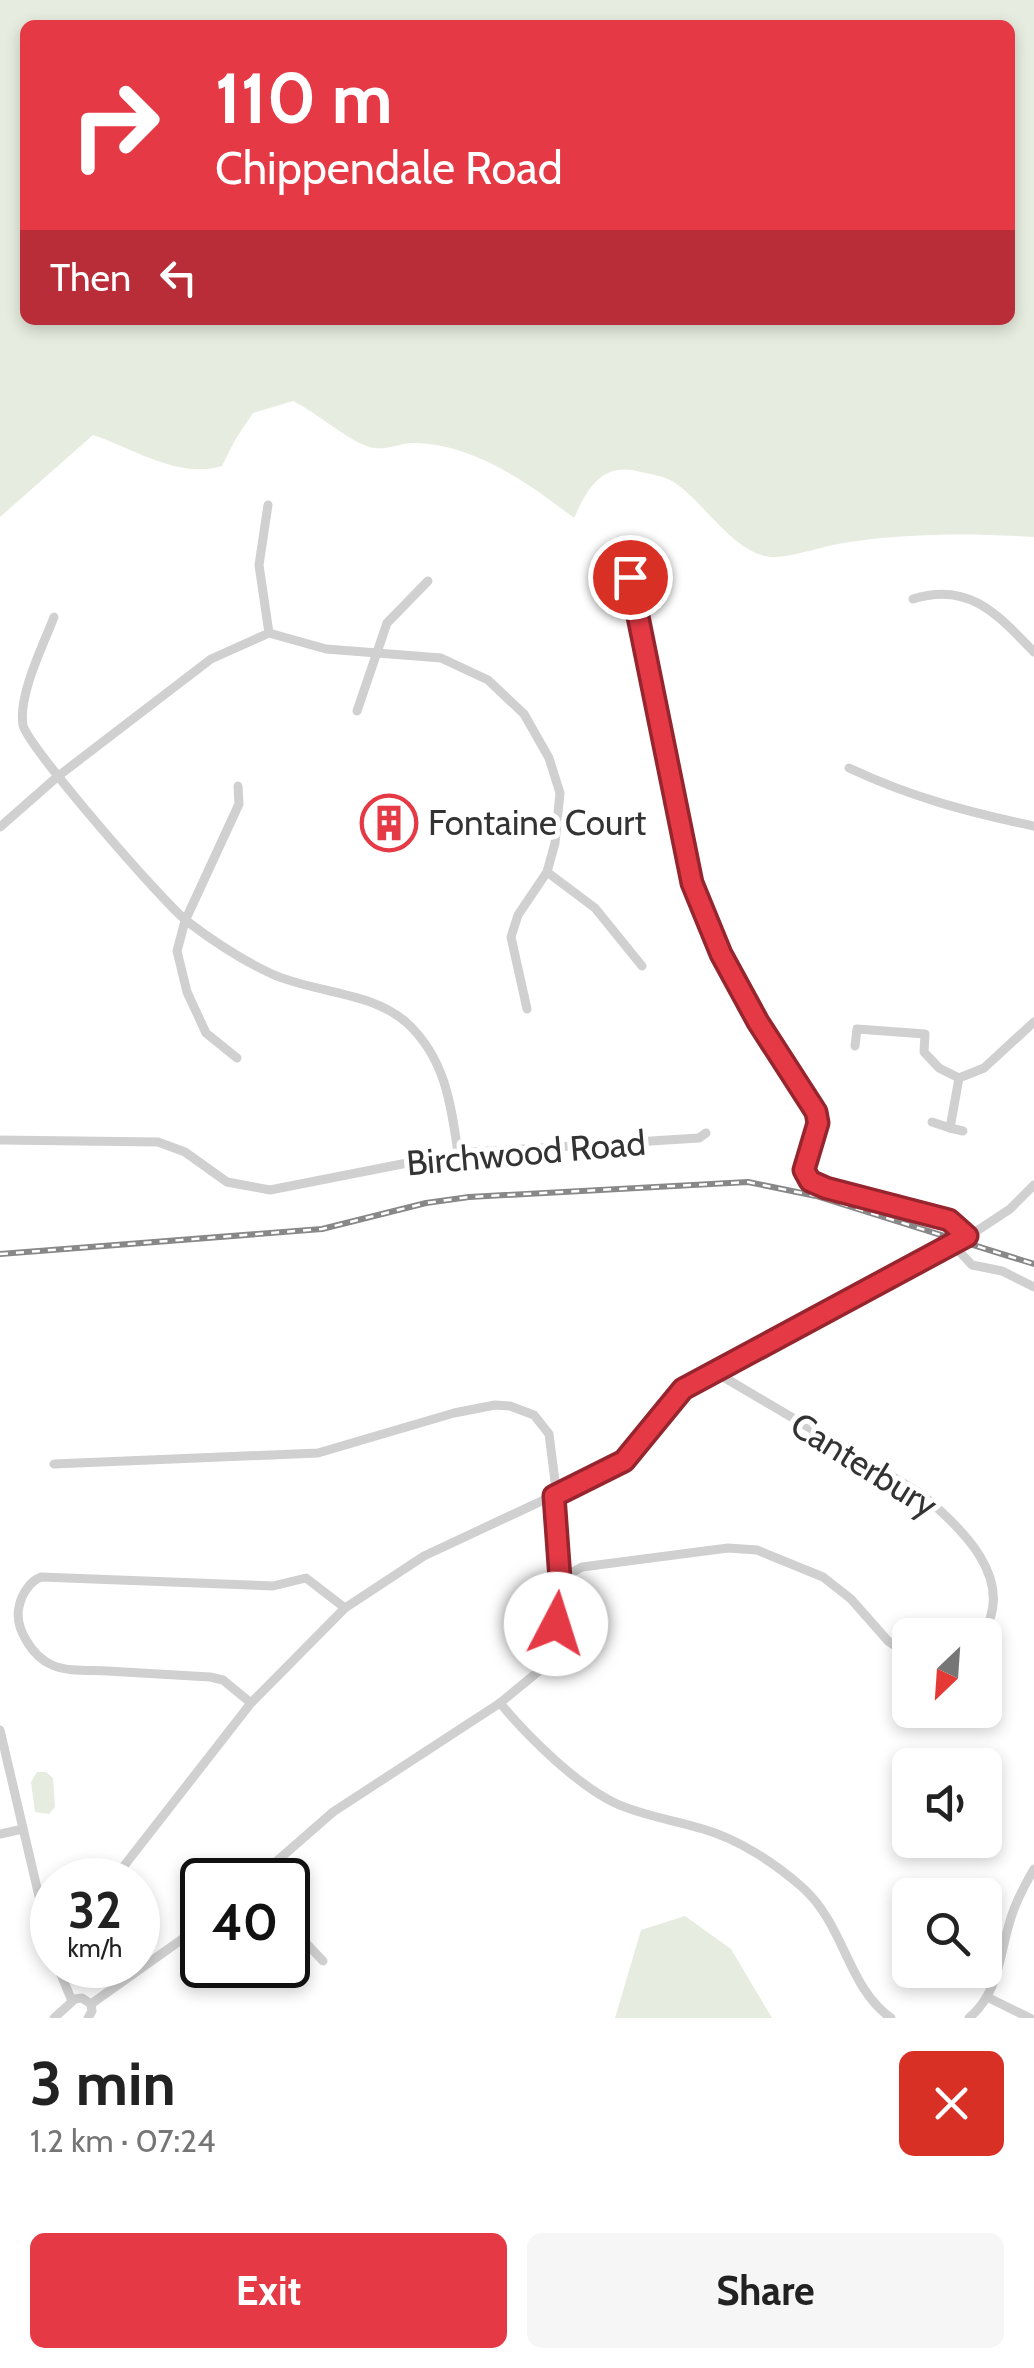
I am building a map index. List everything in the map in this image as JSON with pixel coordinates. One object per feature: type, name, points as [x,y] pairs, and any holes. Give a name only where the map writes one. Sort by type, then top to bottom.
[{"type":"street","points":[[268,505],[259,566],[269,633]]},
{"type":"street","points":[[630,577],[692,883],[721,954],[758,1022],[816,1112],[818,1123],[804,1170],[810,1181],[826,1188],[949,1220],[967,1236]]},
{"type":"street","points":[[357,711],[387,624],[428,580]]},
{"type":"street","points":[[913,599],[932,594],[965,596],[998,615],[1034,652]]},
{"type":"street","points":[[54,617],[22,704],[24,729],[58,777],[185,920],[272,974],[369,1003],[403,1019],[426,1043],[449,1088],[458,1153]]},
{"type":"street","points":[[0,827],[58,777],[211,660],[269,633],[326,649],[441,658],[488,680],[524,714],[549,758],[560,793],[555,843],[547,872],[518,915],[511,938],[527,1009]]},
{"type":"street","points":[[849,768],[949,808],[1034,826]]},
{"type":"street","points":[[238,786],[239,804],[185,920],[177,951],[187,992],[206,1033],[238,1058]]},
{"type":"street","points":[[547,872],[596,908],[642,966]]},
{"type":"street","points":[[855,1046],[857,1028],[925,1034],[924,1052],[939,1068],[959,1078],[984,1068],[1034,1022]]},
{"type":"street","points":[[950,1128],[959,1078]]},
{"type":"street","points":[[932,1122],[963,1130]]},
{"type":"street","name":"Birchwood Road","points":[[0,1140],[158,1142],[185,1152],[227,1182],[270,1190],[458,1153],[700,1138],[706,1134]]},
{"type":"street","points":[[131,1858],[251,1703],[345,1608],[424,1556],[624,1461],[683,1389],[954,1246],[1010,1208],[1034,1184]]},
{"type":"street","points":[[954,1246],[972,1265],[1002,1271],[1034,1287]]},
{"type":"street","name":"Canterbury","points":[[715,1372],[938,1508],[971,1544],[995,1587],[992,1618]]},
{"type":"street","points":[[54,1464],[318,1453],[454,1413],[495,1405],[534,1414],[549,1434],[560,1579],[550,1650],[533,1677],[500,1703],[333,1812],[280,1858]]},
{"type":"street","points":[[560,1579],[582,1567],[728,1548],[757,1550],[823,1577],[851,1599],[892,1643]]},
{"type":"street","points":[[251,1703],[222,1680],[210,1677],[74,1670],[50,1665],[24,1636],[18,1621],[21,1600],[33,1580],[41,1577],[273,1586],[306,1578],[345,1608]]},
{"type":"street","points":[[500,1703],[538,1745],[606,1798],[724,1836],[804,1888],[838,1933],[866,1996],[890,2018]]},
{"type":"street","points":[[0,1730],[30,1858]]},
{"type":"street","points":[[0,1834],[23,1828]]},
{"type":"street","points":[[969,2018],[995,1981],[1016,1903],[1034,1869]]},
{"type":"street","points":[[89,2018],[91,2004],[180,1941]]},
{"type":"street","points":[[310,1947],[324,1961]]},
{"type":"street","points":[[65,1988],[73,2018]]},
{"type":"street","points":[[987,1997],[1030,2018]]},
{"type":"street","points":[[54,2018],[82,1998],[91,2004]]},
{"type":"shaded area","points":[[0,0],[1034,0],[1034,537],[895,537],[774,557],[746,548],[682,488],[663,477],[627,470],[606,474],[591,487],[574,518],[519,479],[479,458],[436,445],[365,445],[293,401],[253,413],[222,466],[206,469],[173,466],[93,435],[0,517]]},
{"type":"shaded area","points":[[37,1772],[46,1772],[53,1778],[55,1807],[49,1814],[35,1812],[31,1782]]},
{"type":"shaded area","points":[[685,1916],[731,1949],[772,2018],[615,2018],[641,1930]]},
{"type":"railway","points":[[0,1254],[322,1229],[426,1203],[469,1197],[748,1182],[816,1196],[1034,1264]]},
{"type":"place","name":"Fontaine Court","points":[[389,823]]},
{"type":"route","points":[[556,1624],[560,1579],[554,1496],[624,1461],[683,1389],[967,1236],[949,1220],[826,1188],[810,1181],[804,1170],[818,1123],[816,1112],[758,1022],[721,954],[692,883],[630,577]]}]
